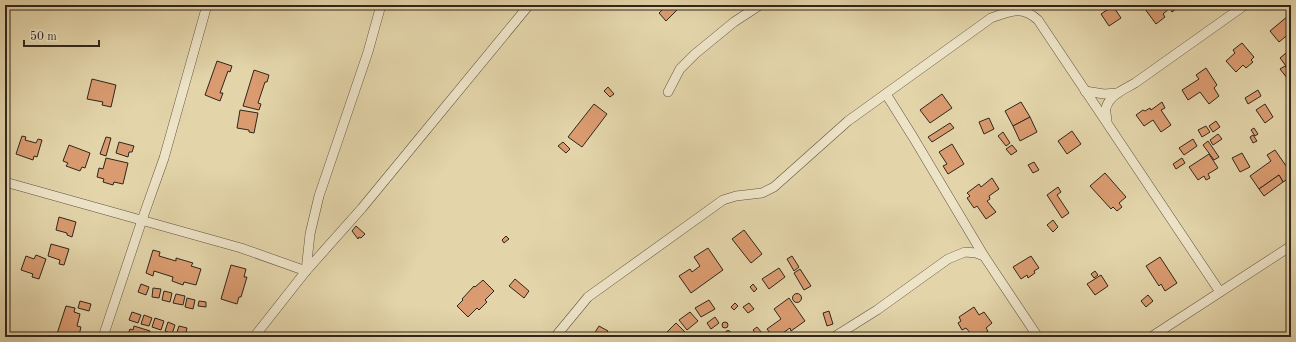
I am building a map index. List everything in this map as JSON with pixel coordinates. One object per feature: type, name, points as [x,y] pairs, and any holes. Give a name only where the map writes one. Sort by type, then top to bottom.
[{"type":"street","points":[[103,337],[164,158],[207,5]]},
{"type":"street","points":[[306,271],[310,234],[319,196],[368,52],[381,5]]},
{"type":"street","points":[[254,337],[306,271],[362,208],[529,5]]},
{"type":"street","points":[[668,92],[680,69],[695,54],[734,22],[760,5]]},
{"type":"street","points":[[1108,125],[1106,109],[1109,101],[1118,93],[1135,83],[1245,5]]},
{"type":"street","points":[[555,337],[588,296],[723,200],[736,196],[762,193],[774,187],[848,121],[992,18],[1021,8],[1031,13],[1038,20],[1220,292]]},
{"type":"street","points":[[1085,91],[1104,94],[1118,93]]},
{"type":"street","points":[[886,94],[914,137],[984,256],[1038,337]]},
{"type":"street","points":[[5,182],[241,248],[306,271]]},
{"type":"street","points":[[1151,337],[1291,246]]},
{"type":"street","points":[[834,337],[877,310],[948,259],[965,252],[976,253],[984,256]]},
{"type":"building","points":[[667,5],[672,5],[677,10],[666,21],[659,13]]},
{"type":"building","points":[[1151,5],[1174,5],[1176,9],[1172,12],[1170,8],[1163,14],[1165,17],[1156,24],[1145,9]]},
{"type":"building","points":[[1113,6],[1121,18],[1109,26],[1101,14]]},
{"type":"building","points":[[1288,16],[1291,20],[1291,32],[1279,42],[1270,31]]},
{"type":"building","points":[[1242,43],[1254,57],[1251,60],[1253,62],[1246,68],[1243,65],[1236,72],[1226,61],[1235,53],[1233,50]]},
{"type":"building","points":[[1291,49],[1291,61],[1286,66],[1280,58]]},
{"type":"building","points":[[217,61],[232,66],[230,72],[228,71],[220,93],[223,93],[220,101],[205,95]]},
{"type":"building","points":[[1285,66],[1291,75],[1291,83],[1280,69]]},
{"type":"building","points":[[1206,68],[1217,85],[1214,88],[1219,96],[1209,104],[1200,92],[1188,100],[1182,90],[1199,79],[1196,75]]},
{"type":"building","points":[[254,70],[269,75],[258,103],[261,104],[259,110],[243,106]]},
{"type":"building","points":[[92,79],[116,85],[111,107],[102,105],[103,102],[87,99]]},
{"type":"building","points":[[608,87],[614,94],[610,97],[604,91]]},
{"type":"building","points":[[1258,90],[1261,96],[1248,104],[1245,98]]},
{"type":"building","points":[[942,94],[952,108],[930,123],[920,110]]},
{"type":"building","points":[[1021,102],[1030,117],[1013,126],[1005,111]]},
{"type":"building","points":[[1162,102],[1165,108],[1161,110],[1171,125],[1161,132],[1153,120],[1144,126],[1136,115],[1143,110],[1145,111],[1150,108],[1151,110]]},
{"type":"building","points":[[594,104],[607,114],[582,147],[568,137]]},
{"type":"building","points":[[1265,104],[1273,117],[1265,123],[1256,110]]},
{"type":"building","points":[[240,110],[258,113],[254,133],[249,132],[249,130],[237,128]]},
{"type":"building","points":[[1030,117],[1037,132],[1020,141],[1013,126]]},
{"type":"building","points":[[989,118],[994,129],[984,134],[979,122]]},
{"type":"building","points":[[1216,121],[1220,127],[1213,132],[1209,126]]},
{"type":"building","points":[[950,123],[954,128],[932,142],[928,137]]},
{"type":"building","points":[[1206,126],[1210,132],[1202,137],[1198,130]]},
{"type":"building","points":[[1254,128],[1258,134],[1255,136],[1251,130]]},
{"type":"building","points":[[1072,131],[1081,144],[1067,154],[1058,141]]},
{"type":"building","points":[[1003,132],[1010,143],[1006,146],[998,136]]},
{"type":"building","points":[[1218,134],[1222,139],[1213,145],[1210,140]]},
{"type":"building","points":[[1253,135],[1257,141],[1253,143],[1250,137]]},
{"type":"building","points":[[22,136],[26,137],[25,140],[36,143],[38,139],[42,140],[37,157],[34,156],[33,160],[16,154]]},
{"type":"building","points":[[106,137],[111,138],[106,156],[100,154]]},
{"type":"building","points":[[1193,139],[1197,146],[1184,155],[1179,148]]},
{"type":"building","points":[[1208,141],[1219,157],[1214,160],[1203,145]]},
{"type":"building","points":[[119,142],[134,146],[132,152],[129,152],[128,157],[116,153]]},
{"type":"building","points":[[563,142],[570,149],[566,153],[558,146]]},
{"type":"building","points":[[952,144],[964,164],[948,174],[943,166],[947,164],[939,152]]},
{"type":"building","points":[[69,145],[90,153],[85,168],[82,167],[80,171],[66,166],[68,163],[63,161]]},
{"type":"building","points":[[1012,145],[1017,151],[1011,155],[1006,149]]},
{"type":"building","points":[[1275,150],[1291,173],[1291,177],[1283,182],[1279,175],[1259,189],[1250,176],[1271,161],[1267,155]]},
{"type":"building","points":[[1242,153],[1250,167],[1240,172],[1232,158]]},
{"type":"building","points":[[1209,154],[1218,168],[1208,174],[1210,178],[1206,180],[1204,176],[1198,180],[1189,167]]},
{"type":"building","points":[[106,158],[128,163],[123,184],[114,182],[113,185],[103,182],[104,179],[97,177],[99,168],[103,169]]},
{"type":"building","points":[[1182,158],[1185,163],[1176,169],[1173,164]]},
{"type":"building","points":[[1034,162],[1039,170],[1033,173],[1028,165]]},
{"type":"building","points":[[1105,173],[1126,197],[1119,203],[1122,207],[1117,211],[1113,207],[1111,209],[1090,186]]},
{"type":"building","points":[[1279,175],[1283,182],[1264,196],[1259,189]]},
{"type":"building","points":[[992,178],[999,189],[989,196],[990,199],[987,201],[996,212],[986,219],[977,206],[974,208],[967,198],[970,196],[967,193],[979,184],[981,187]]},
{"type":"building","points":[[1058,187],[1061,192],[1057,195],[1069,213],[1062,218],[1047,195]]},
{"type":"building","points":[[59,217],[76,222],[72,237],[67,235],[67,233],[56,230]]},
{"type":"building","points":[[1053,220],[1058,227],[1053,232],[1047,225]]},
{"type":"building","points":[[356,226],[365,234],[358,239],[352,231]]},
{"type":"building","points":[[744,230],[762,254],[751,263],[732,239]]},
{"type":"building","points":[[506,236],[509,239],[504,243],[502,240]]},
{"type":"building","points":[[51,244],[69,249],[64,265],[59,264],[60,260],[48,256]]},
{"type":"building","points":[[708,248],[723,270],[691,293],[679,276],[690,269],[692,272],[700,266],[694,257]]},
{"type":"building","points":[[153,250],[160,252],[159,256],[176,261],[176,258],[193,263],[191,266],[201,269],[196,285],[184,282],[183,285],[172,281],[173,277],[154,271],[153,276],[146,273]]},
{"type":"building","points":[[36,255],[46,259],[39,279],[32,277],[33,274],[21,270],[26,256],[34,259]]},
{"type":"building","points":[[792,256],[799,267],[794,271],[787,259]]},
{"type":"building","points":[[1031,256],[1039,268],[1028,278],[1027,275],[1021,279],[1013,267]]},
{"type":"building","points":[[1160,257],[1177,283],[1165,291],[1161,284],[1159,286],[1146,266]]},
{"type":"building","points":[[231,265],[246,269],[244,277],[247,277],[241,297],[239,297],[237,304],[221,299]]},
{"type":"building","points":[[779,268],[785,277],[769,289],[762,279]]},
{"type":"building","points":[[800,269],[811,286],[804,290],[794,273]]},
{"type":"building","points":[[1095,271],[1098,275],[1094,278],[1091,274]]},
{"type":"building","points":[[1101,275],[1108,286],[1095,295],[1087,284]]},
{"type":"building","points":[[515,279],[529,291],[524,298],[509,286]]},
{"type":"building","points":[[483,280],[494,291],[485,300],[487,302],[479,310],[477,308],[468,317],[457,306],[474,286],[475,287]]},
{"type":"building","points":[[141,284],[149,287],[146,295],[138,292]]},
{"type":"building","points":[[753,284],[757,289],[754,292],[750,287]]},
{"type":"building","points":[[153,288],[161,289],[159,298],[152,297]]},
{"type":"building","points":[[164,291],[172,293],[170,302],[162,300]]},
{"type":"building","points":[[176,294],[185,296],[183,305],[173,303]]},
{"type":"building","points":[[795,294],[799,294],[801,298],[799,302],[795,302],[793,300],[793,296]]},
{"type":"building","points":[[1148,295],[1153,301],[1146,307],[1141,301]]},
{"type":"building","points":[[187,298],[195,300],[193,309],[185,307]]},
{"type":"building","points":[[789,298],[805,321],[791,331],[790,328],[777,337],[773,337],[767,329],[781,319],[774,309]]},
{"type":"building","points":[[709,300],[715,309],[701,317],[695,308]]},
{"type":"building","points":[[80,301],[91,304],[89,311],[78,308]]},
{"type":"building","points":[[199,301],[206,302],[206,307],[198,306]]},
{"type":"building","points":[[735,303],[738,306],[734,310],[731,307]]},
{"type":"building","points":[[749,303],[754,309],[748,313],[743,307]]},
{"type":"building","points":[[66,306],[75,308],[74,312],[80,314],[77,326],[81,327],[79,335],[73,333],[72,337],[56,337]]},
{"type":"building","points":[[974,307],[979,315],[984,312],[992,323],[986,328],[988,331],[979,337],[969,337],[972,335],[966,328],[962,330],[958,323],[961,321],[959,317]]},
{"type":"building","points":[[829,311],[833,324],[827,326],[823,313]]},
{"type":"building","points":[[132,312],[141,315],[138,323],[129,320]]},
{"type":"building","points":[[690,312],[698,321],[687,330],[679,320]]},
{"type":"building","points":[[144,315],[152,318],[149,326],[141,324]]},
{"type":"building","points":[[715,317],[719,323],[711,329],[707,323]]},
{"type":"building","points":[[155,318],[164,321],[161,330],[152,327]]},
{"type":"building","points":[[168,322],[175,325],[172,334],[165,331]]},
{"type":"building","points":[[725,322],[728,325],[725,328],[722,325]]},
{"type":"building","points":[[676,323],[685,332],[680,337],[671,337],[667,332]]},
{"type":"building","points":[[134,326],[150,331],[148,337],[127,337],[130,329],[133,330]]},
{"type":"building","points":[[179,326],[187,328],[185,337],[176,335]]},
{"type":"building","points":[[599,326],[608,331],[604,337],[599,337],[594,334]]},
{"type":"building","points":[[757,327],[762,333],[758,336],[753,330]]},
{"type":"building","points":[[728,330],[731,333],[728,336],[725,333]]}]
